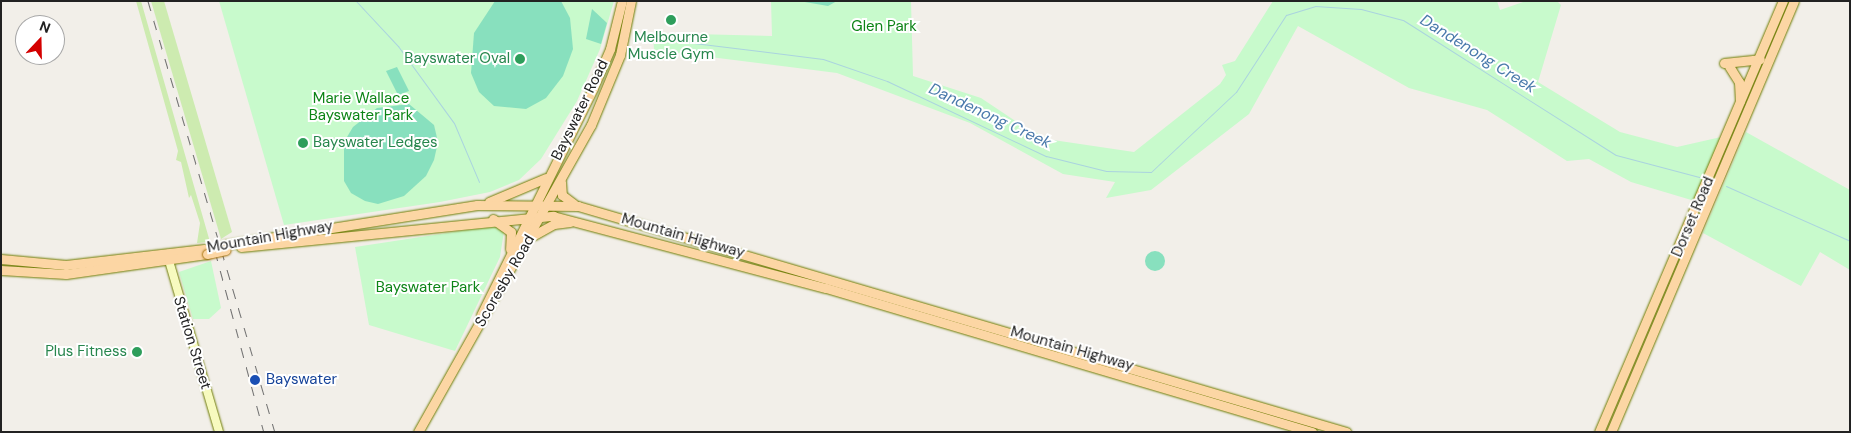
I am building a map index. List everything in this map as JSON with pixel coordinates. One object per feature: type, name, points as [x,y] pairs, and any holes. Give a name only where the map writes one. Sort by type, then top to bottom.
[{"type":"main road","name":"Dorset Road","points":[[1599,432],[1741,104],[1783,1]]},
{"type":"main road","name":"Dorset Road","points":[[1611,432],[1651,344],[1794,1]]},
{"type":"main road","name":"Bayswater Road","points":[[529,216],[592,88],[626,5]]},
{"type":"main road","name":"Bayswater Road","points":[[542,215],[605,93],[626,31],[626,5]]},
{"type":"main road","points":[[1741,104],[1739,82],[1726,65],[1760,58]]},
{"type":"main road","points":[[592,88],[605,93]]},
{"type":"main road","points":[[477,206],[535,186],[548,176]]},
{"type":"main road","points":[[561,179],[562,195],[578,206]]},
{"type":"main road","name":"Mountain Highway","points":[[1,270],[57,275],[206,252],[280,235],[477,206],[535,204],[578,206],[635,222],[962,328],[1312,432]]},
{"type":"main road","points":[[410,215],[412,230]]},
{"type":"main road","name":"Mountain Highway","points":[[225,247],[338,239],[494,219],[542,215],[594,224],[965,318],[1346,432]]},
{"type":"main road","name":"Scoresby Road","points":[[418,432],[542,215]]},
{"type":"main road","name":"Scoresby Road","points":[[467,345],[529,216]]},
{"type":"main road","points":[[612,229],[621,218]]},
{"type":"main road","points":[[494,219],[510,232],[507,259]]},
{"type":"main road","points":[[635,222],[636,229],[667,242]]},
{"type":"main road","points":[[531,237],[554,224],[594,224]]},
{"type":"main road","points":[[280,235],[282,239],[338,239]]},
{"type":"main road","name":"Mountain Highway","points":[[1,259],[63,266],[168,258]]},
{"type":"main road","name":"Station Street","points":[[168,258],[219,432]]},
{"type":"main road","points":[[962,328],[965,318]]},
{"type":"main road","points":[[1640,340],[1651,344]]},
{"type":"main road","points":[[1194,385],[1208,402]]},
{"type":"green space","points":[[136,1],[141,1],[210,242],[197,243],[200,223],[191,195],[189,198],[181,162],[176,160],[178,151]]},
{"type":"green space","points":[[151,1],[164,1],[232,232],[221,239]]},
{"type":"green space","name":"Marie Wallace Bayswater Park","points":[[219,1],[614,1],[600,49],[577,101],[541,159],[519,180],[490,192],[440,202],[284,225]]},
{"type":"green space","name":"Bayswater Oval","points":[[495,1],[561,1],[570,18],[573,49],[563,76],[546,98],[526,109],[494,106],[479,92],[471,73],[474,33]]},
{"type":"green space","name":"Glen Park","points":[[771,1],[911,1],[913,76],[981,98],[1029,130],[1053,140],[1134,152],[1220,84],[1226,75],[1222,65],[1235,61],[1273,1],[1497,1],[1500,10],[1526,1],[1557,1],[1561,5],[1538,82],[1620,132],[1677,147],[1721,137],[1698,202],[1631,182],[1589,159],[1567,161],[1487,110],[1409,88],[1298,26],[1249,114],[1151,190],[1106,198],[1115,182],[1063,174],[970,123],[837,73],[654,50],[653,33],[772,36]]},
{"type":"green space","points":[[799,1],[837,1],[828,6]]},
{"type":"green space","points":[[592,9],[607,23],[601,44],[586,39]]},
{"type":"green space","points":[[397,67],[409,91],[398,95],[386,71]]},
{"type":"green space","points":[[409,104],[434,125],[438,142],[434,160],[426,176],[404,196],[378,204],[365,201],[351,193],[344,181],[344,142],[353,127],[377,108]]},
{"type":"green space","points":[[1746,132],[1850,190],[1850,270],[1820,252],[1801,286],[1703,233]]},
{"type":"green space","name":"Bayswater Park","points":[[493,226],[504,231],[500,257],[455,351],[369,325],[355,247]]},
{"type":"green space","points":[[1155,251],[1162,254],[1165,261],[1162,268],[1155,271],[1148,268],[1145,261],[1148,254]]},
{"type":"green space","points":[[211,261],[221,308],[209,319],[193,319],[179,272]]},
{"type":"waterway","points":[[356,1],[398,46],[454,123],[479,182]]},
{"type":"waterway","name":"Dandenong Creek","points":[[669,40],[823,59],[887,81],[1046,156],[1106,171],[1151,172],[1236,92],[1286,15],[1315,6],[1361,9],[1403,20],[1616,155],[1699,177]]},
{"type":"waterway","name":"Dandenong Creek","points":[[1726,186],[1850,241]]},
{"type":"railway","points":[[148,1],[275,432]]},
{"type":"railway","points":[[215,251],[264,432]]},
{"type":"place","name":"Melbourne Muscle Gym","points":[[671,20]]},
{"type":"place","name":"Bayswater Oval","points":[[520,59]]},
{"type":"place","name":"Bayswater Ledges","points":[[303,143]]},
{"type":"place","name":"Plus Fitness","points":[[137,352]]},
{"type":"place","name":"Bayswater","points":[[255,380]]}]
